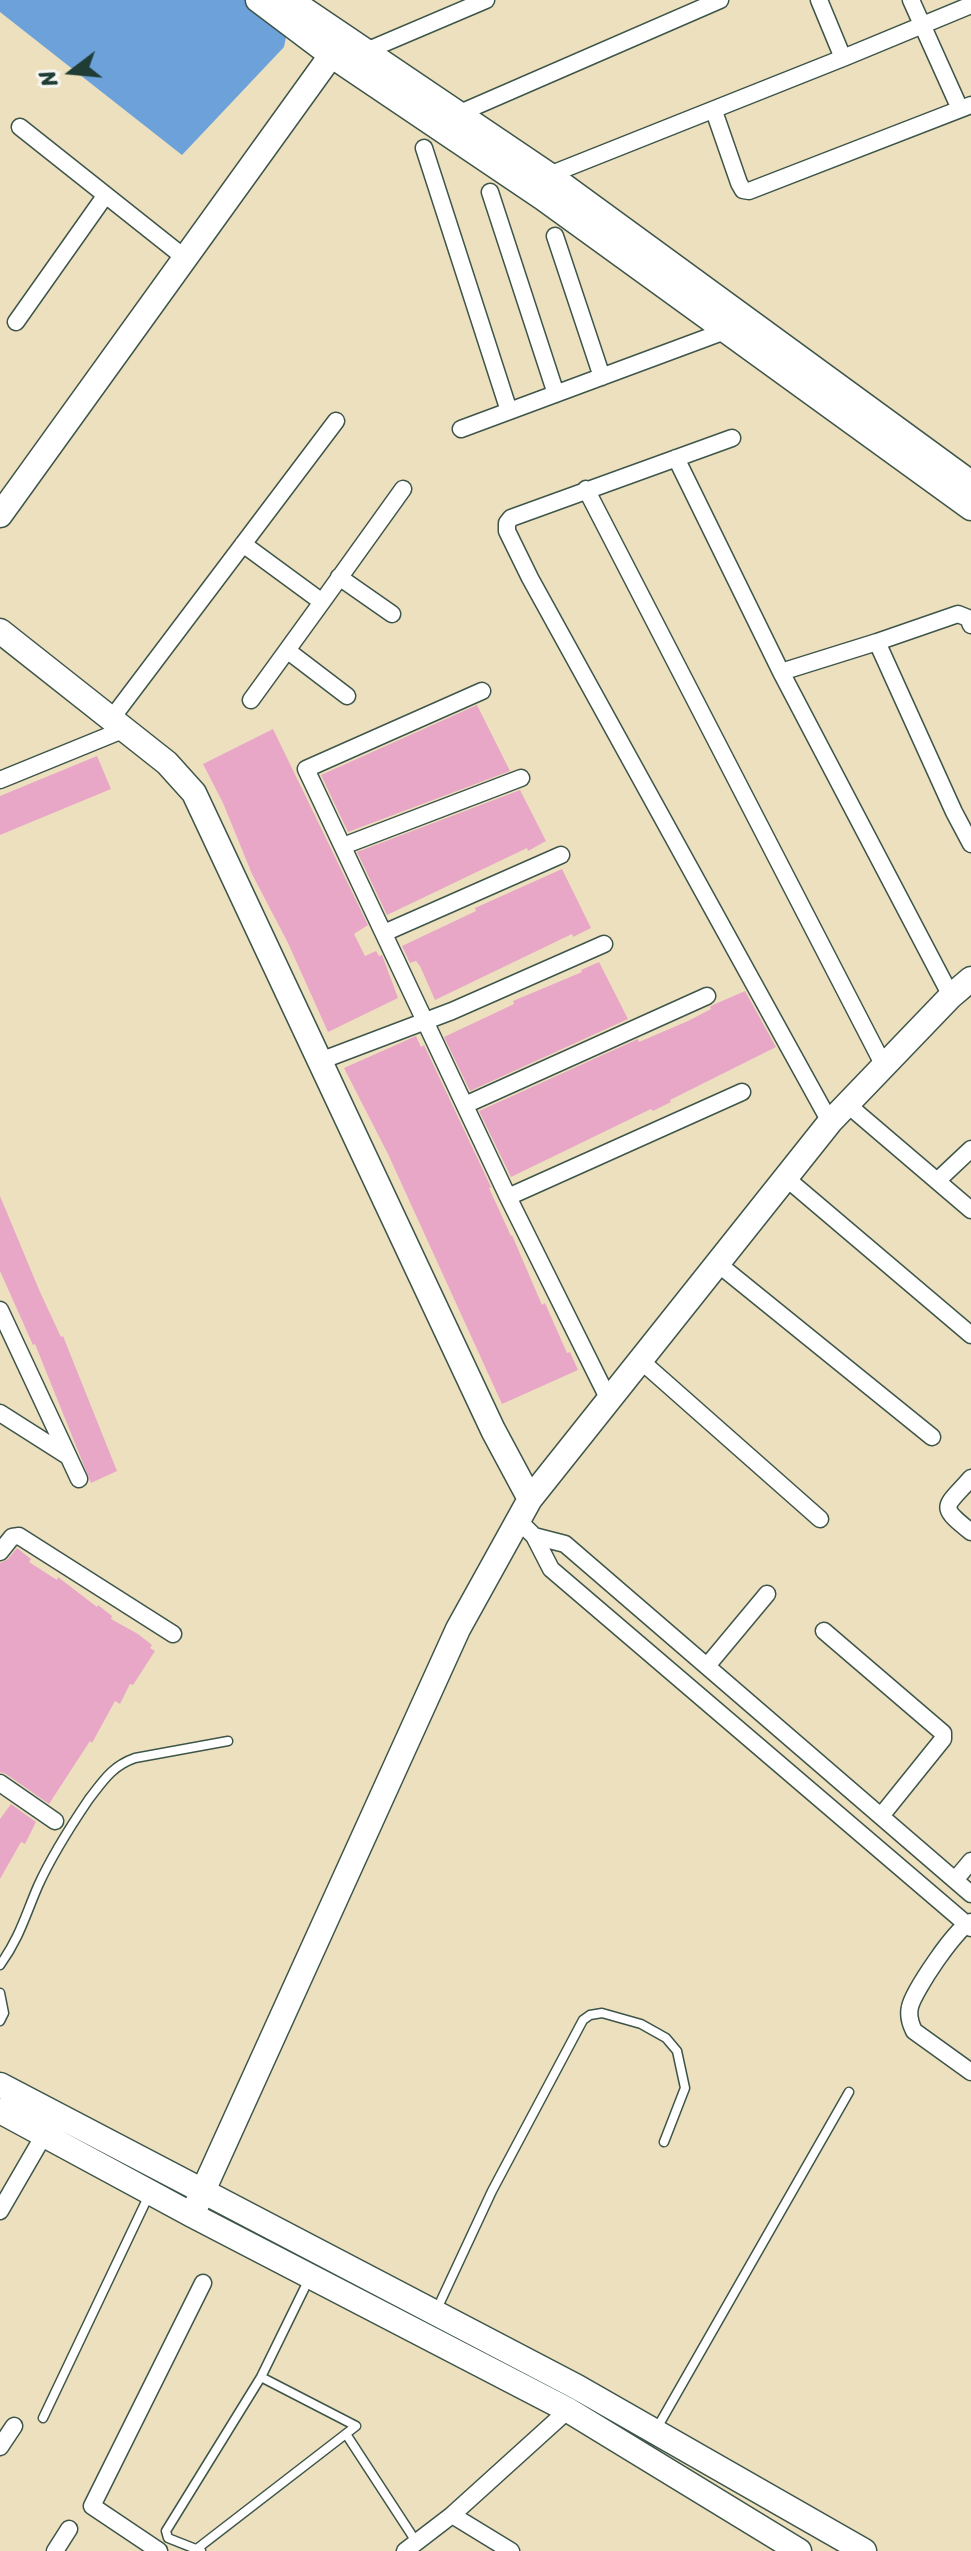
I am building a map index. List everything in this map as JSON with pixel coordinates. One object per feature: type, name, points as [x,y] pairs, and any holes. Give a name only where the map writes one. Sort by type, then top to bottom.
[{"type":"street","points":[[258,0],[337,46],[971,508]]},
{"type":"street","points":[[290,0],[337,46],[366,51],[460,113],[971,483]]},
{"type":"street","points":[[366,51],[486,0]]},
{"type":"street","points":[[460,113],[720,0]]},
{"type":"street","points":[[819,0],[843,58]]},
{"type":"street","points":[[714,111],[739,183],[743,190],[749,191],[966,107],[911,0]]},
{"type":"street","points":[[549,175],[971,5]]},
{"type":"street","points":[[0,515],[337,46]]},
{"type":"street","points":[[20,127],[185,258]]},
{"type":"street","points":[[424,148],[509,411]]},
{"type":"street","points":[[490,192],[556,394]]},
{"type":"street","points":[[16,322],[105,196]]},
{"type":"street","points":[[555,236],[602,377]]},
{"type":"street","points":[[461,429],[749,321]]},
{"type":"street","points":[[0,780],[119,724],[243,544],[336,421]]},
{"type":"street","points":[[732,438],[511,518],[507,531],[530,578],[839,1113],[937,1181],[971,1210]]},
{"type":"street","points":[[676,458],[781,672],[951,996]]},
{"type":"street","points":[[251,700],[403,489]]},
{"type":"street","points":[[586,489],[884,1066]]},
{"type":"street","points":[[243,544],[322,602]]},
{"type":"street","points":[[339,577],[392,614]]},
{"type":"street","points":[[781,672],[958,614],[968,618],[971,625]]},
{"type":"street","points":[[0,631],[167,763],[194,793],[493,1430],[530,1499]]},
{"type":"street","points":[[877,642],[971,844]]},
{"type":"street","points":[[288,651],[347,696]]},
{"type":"street","points":[[482,691],[306,769],[508,1197],[609,1400]]},
{"type":"street","points":[[343,846],[521,778]]},
{"type":"street","points":[[384,933],[561,855]]},
{"type":"street","points":[[320,1061],[425,1021],[604,944]]},
{"type":"street","points":[[192,2215],[458,1629],[526,1528],[530,1499],[839,1113],[971,979]]},
{"type":"street","points":[[465,1105],[707,996]]},
{"type":"street","points":[[508,1197],[742,1092]]},
{"type":"street","points":[[937,1181],[971,1149]]},
{"type":"street","points":[[786,1178],[971,1335]]},
{"type":"street","points":[[717,1263],[932,1437]]},
{"type":"street","points":[[0,1310],[79,1479]]},
{"type":"street","points":[[640,1360],[820,1519]]},
{"type":"street","points":[[0,1413],[67,1455]]},
{"type":"street","points":[[971,1478],[949,1502],[948,1508],[950,1515],[971,1532]]},
{"type":"street","points":[[526,1528],[565,1544],[971,1894]]},
{"type":"street","points":[[526,1528],[551,1569],[969,1924],[951,1937],[910,2005],[909,2020],[914,2031],[971,2072]]},
{"type":"street","points":[[0,1552],[12,1537],[19,1536],[173,1634]]},
{"type":"street","points":[[707,1666],[767,1594]]},
{"type":"street","points":[[824,1631],[943,1733],[943,1739],[881,1816]]},
{"type":"street","points":[[741,1732],[759,1710]]},
{"type":"street","points":[[0,1783],[55,1821]]},
{"type":"street","points":[[955,1880],[971,1861]]},
{"type":"street","points":[[0,2085],[577,2387],[864,2551]]},
{"type":"street","points":[[0,2111],[150,2193],[568,2410],[799,2551]]},
{"type":"street","points":[[0,2211],[44,2135]]},
{"type":"street","points":[[159,2551],[92,2506],[203,2283]]},
{"type":"street","points":[[411,2547],[452,2515],[568,2410]]},
{"type":"street","points":[[0,2447],[14,2426]]},
{"type":"street","points":[[452,2515],[511,2551]]},
{"type":"street","points":[[55,2551],[69,2529]]},
{"type":"lane","points":[[0,1965],[19,1935],[37,1888],[69,1827],[109,1772],[120,1763],[135,1758],[228,1741]]},
{"type":"lane","points":[[0,1993],[4,2013],[0,2021]]},
{"type":"lane","points":[[435,2313],[492,2191],[583,2020],[590,2015],[602,2013],[641,2024],[666,2038],[677,2051],[685,2088],[664,2142]]},
{"type":"lane","points":[[655,2433],[849,2092]]},
{"type":"lane","points":[[43,2418],[150,2193]]},
{"type":"lane","points":[[261,2377],[356,2426],[200,2550],[168,2538],[166,2531],[261,2377],[310,2276]]},
{"type":"lane","points":[[346,2434],[411,2547]]},
{"type":"water","points":[[0,0],[245,0],[287,32],[284,47],[182,155],[0,12]]},
{"type":"building","points":[[477,705],[510,771],[348,832],[321,775]]},
{"type":"building","points":[[273,729],[368,925],[354,934],[365,956],[376,951],[379,956],[382,955],[398,998],[328,1032],[203,764]]},
{"type":"building","points":[[97,756],[111,789],[0,835],[0,796]]},
{"type":"building","points":[[520,790],[546,841],[387,915],[357,852]]},
{"type":"building","points":[[562,869],[591,928],[573,937],[572,934],[435,1000],[420,966],[416,961],[410,963],[402,946],[476,911],[475,908]]},
{"type":"building","points":[[599,962],[628,1019],[470,1091],[444,1037]]},
{"type":"building","points":[[745,991],[776,1047],[653,1111],[651,1109],[511,1177],[479,1111],[638,1039],[639,1042],[688,1021],[713,1005]]},
{"type":"building","points":[[416,1036],[421,1047],[424,1045],[491,1187],[542,1305],[545,1303],[578,1370],[502,1404],[388,1154],[344,1068]]},
{"type":"building","points":[[0,1196],[40,1292],[63,1336],[117,1471],[91,1483],[35,1344],[0,1271]]},
{"type":"building","points":[[17,1548],[31,1559],[29,1562],[57,1580],[58,1577],[98,1605],[112,1616],[111,1619],[152,1645],[150,1648],[155,1651],[133,1685],[130,1684],[120,1704],[115,1701],[92,1743],[90,1741],[49,1804],[0,1772],[0,1563]]},
{"type":"building","points":[[11,1804],[36,1822],[25,1844],[21,1842],[0,1879],[0,1819]]}]
